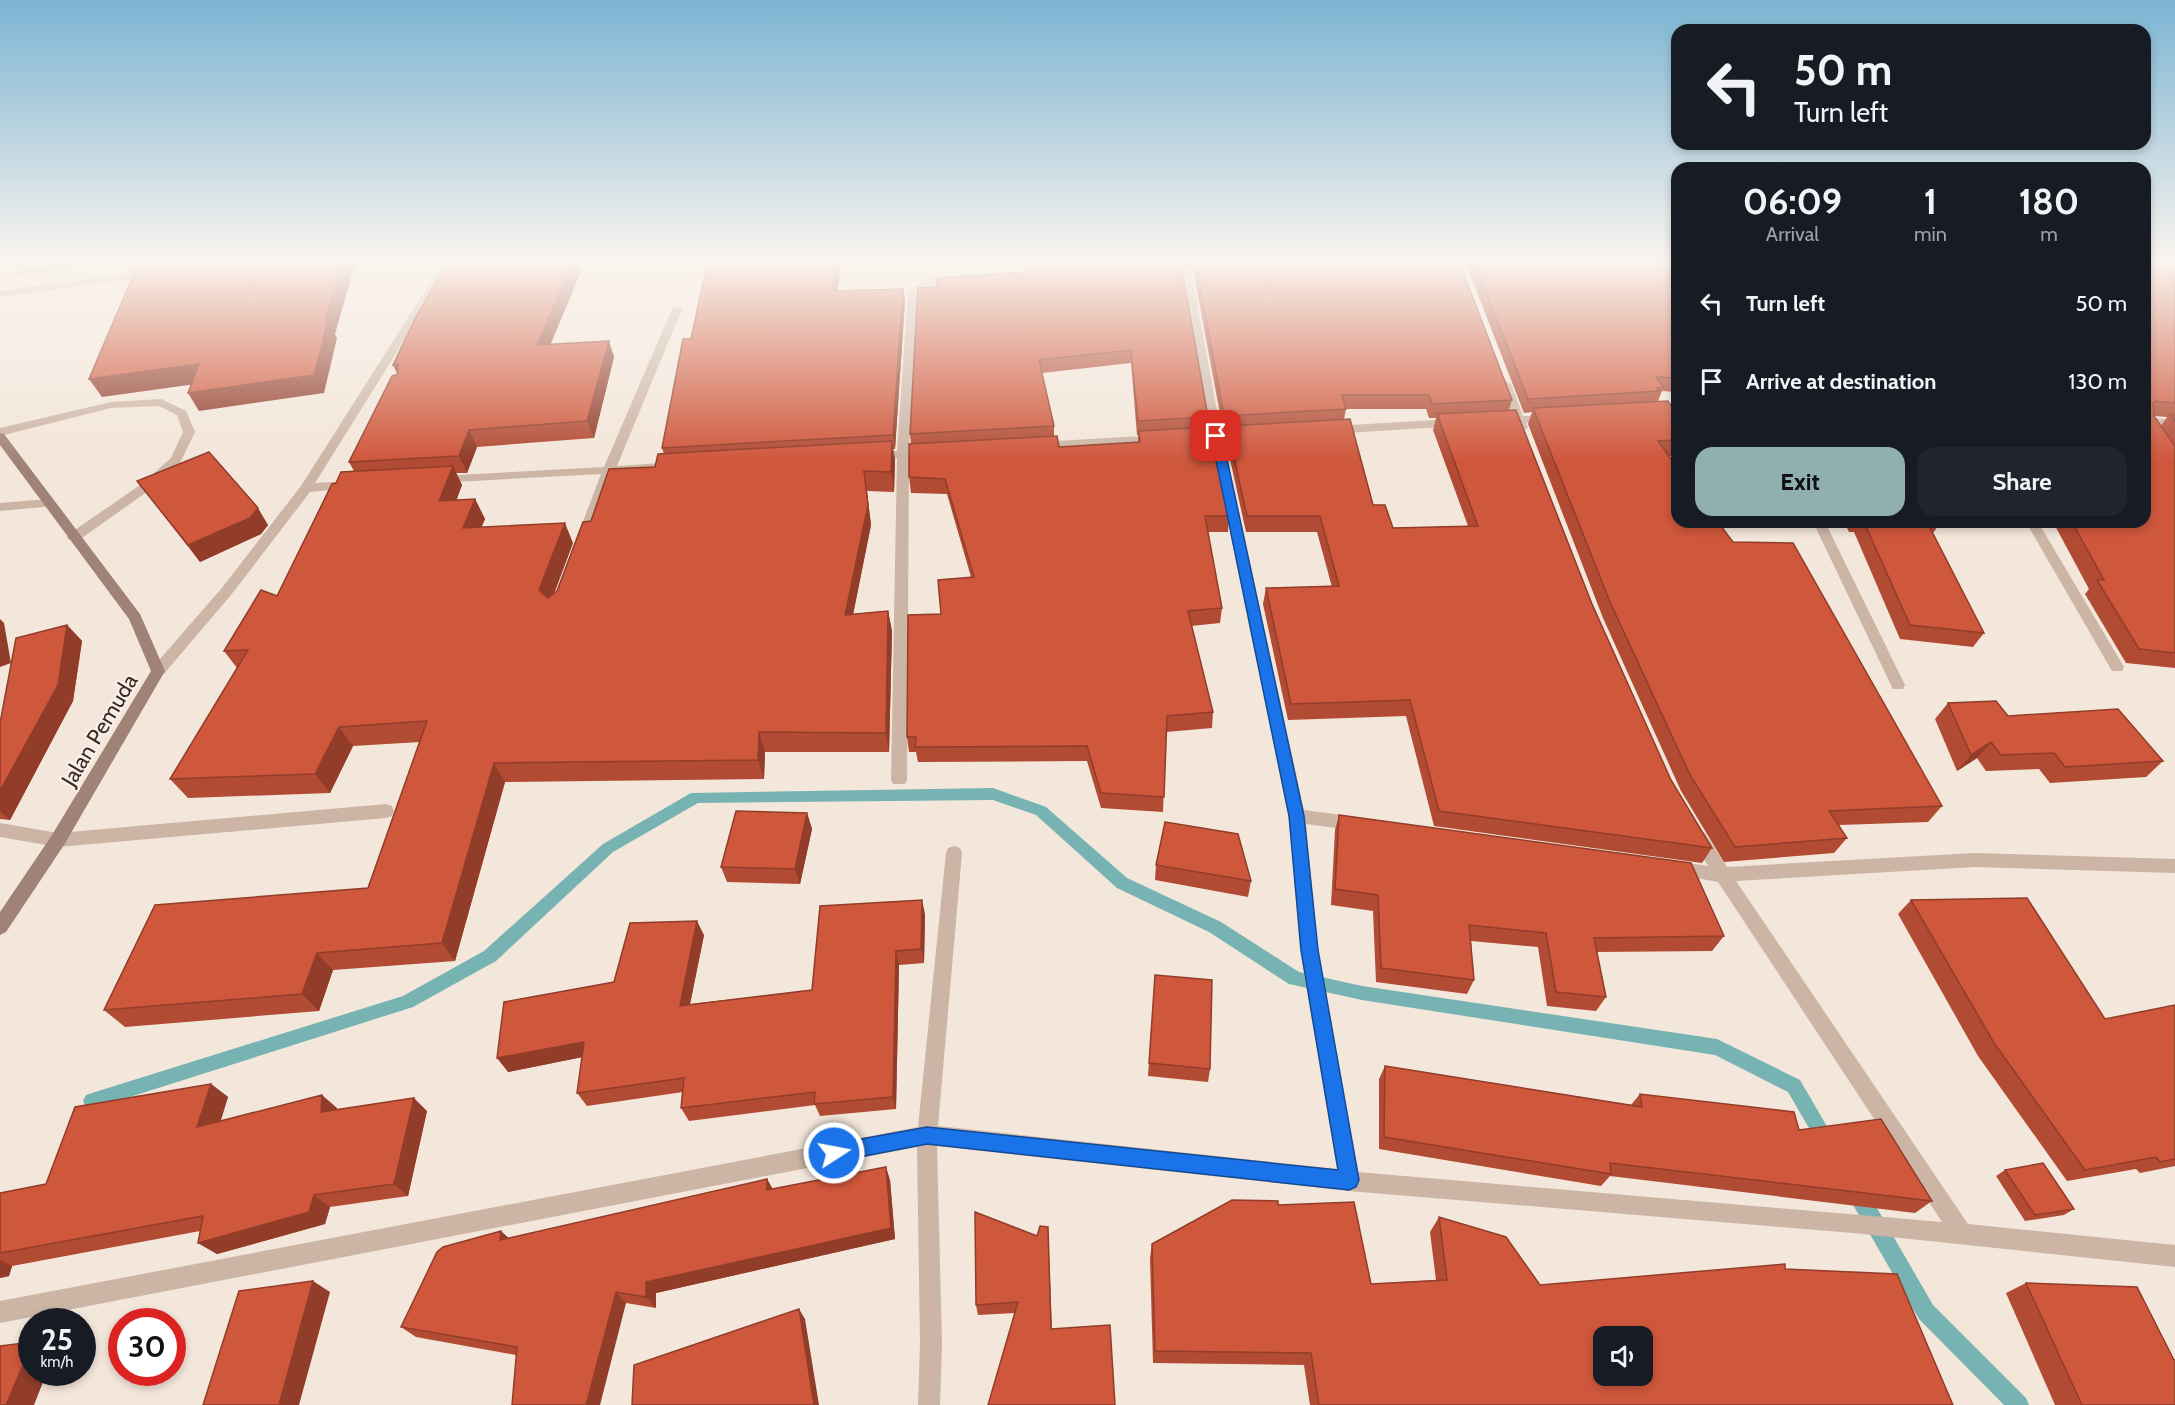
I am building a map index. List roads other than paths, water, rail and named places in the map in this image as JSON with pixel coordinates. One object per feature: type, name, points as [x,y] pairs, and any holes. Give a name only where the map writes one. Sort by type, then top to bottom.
[{"type":"main road","name":"Jalan Pemuda","points":[[0,437],[135,617],[158,671],[58,840],[0,927]]},
{"type":"street","points":[[158,671],[226,592],[306,488],[406,330]]},
{"type":"street","points":[[577,556],[609,469],[668,330]]},
{"type":"street","points":[[898,780],[903,454],[911,330]]},
{"type":"street","points":[[1197,330],[1216,436],[1297,816],[1310,950],[1349,1180]]},
{"type":"street","points":[[1502,375],[1527,442]]},
{"type":"street","points":[[0,432],[66,414],[111,405],[161,402],[182,413],[189,432],[176,460],[147,486],[74,537]]},
{"type":"street","points":[[1484,422],[1564,417]]},
{"type":"street","points":[[2151,422],[2175,424]]},
{"type":"street","points":[[1321,430],[1461,423]]},
{"type":"street","points":[[2151,430],[2157,438]]},
{"type":"street","points":[[1030,447],[1263,433]]},
{"type":"street","points":[[856,457],[938,452]]},
{"type":"street","points":[[423,481],[692,465]]},
{"type":"street","points":[[306,488],[364,484]]},
{"type":"street","points":[[0,507],[49,503]]},
{"type":"street","points":[[1822,528],[1898,685]]},
{"type":"street","points":[[2036,528],[2117,667]]},
{"type":"street","points":[[0,830],[58,840],[386,811]]},
{"type":"street","points":[[1297,816],[1379,827]]},
{"type":"street","points":[[1690,824],[1720,874],[1957,1235]]},
{"type":"street","points":[[929,1405],[931,1342],[927,1136],[954,853]]},
{"type":"street","points":[[1661,866],[1720,874],[1975,860],[2175,867]]},
{"type":"street","points":[[0,1312],[927,1136],[1349,1180],[1853,1223],[2175,1256]]},
{"type":"waterway","points":[[92,1101],[407,1002],[490,956],[608,848],[696,797],[993,794],[1041,811],[1122,883],[1215,927],[1295,979],[1362,993],[1717,1047],[1794,1086],[1826,1141]]},
{"type":"waterway","points":[[1856,1191],[1926,1312],[2019,1405]]}]
